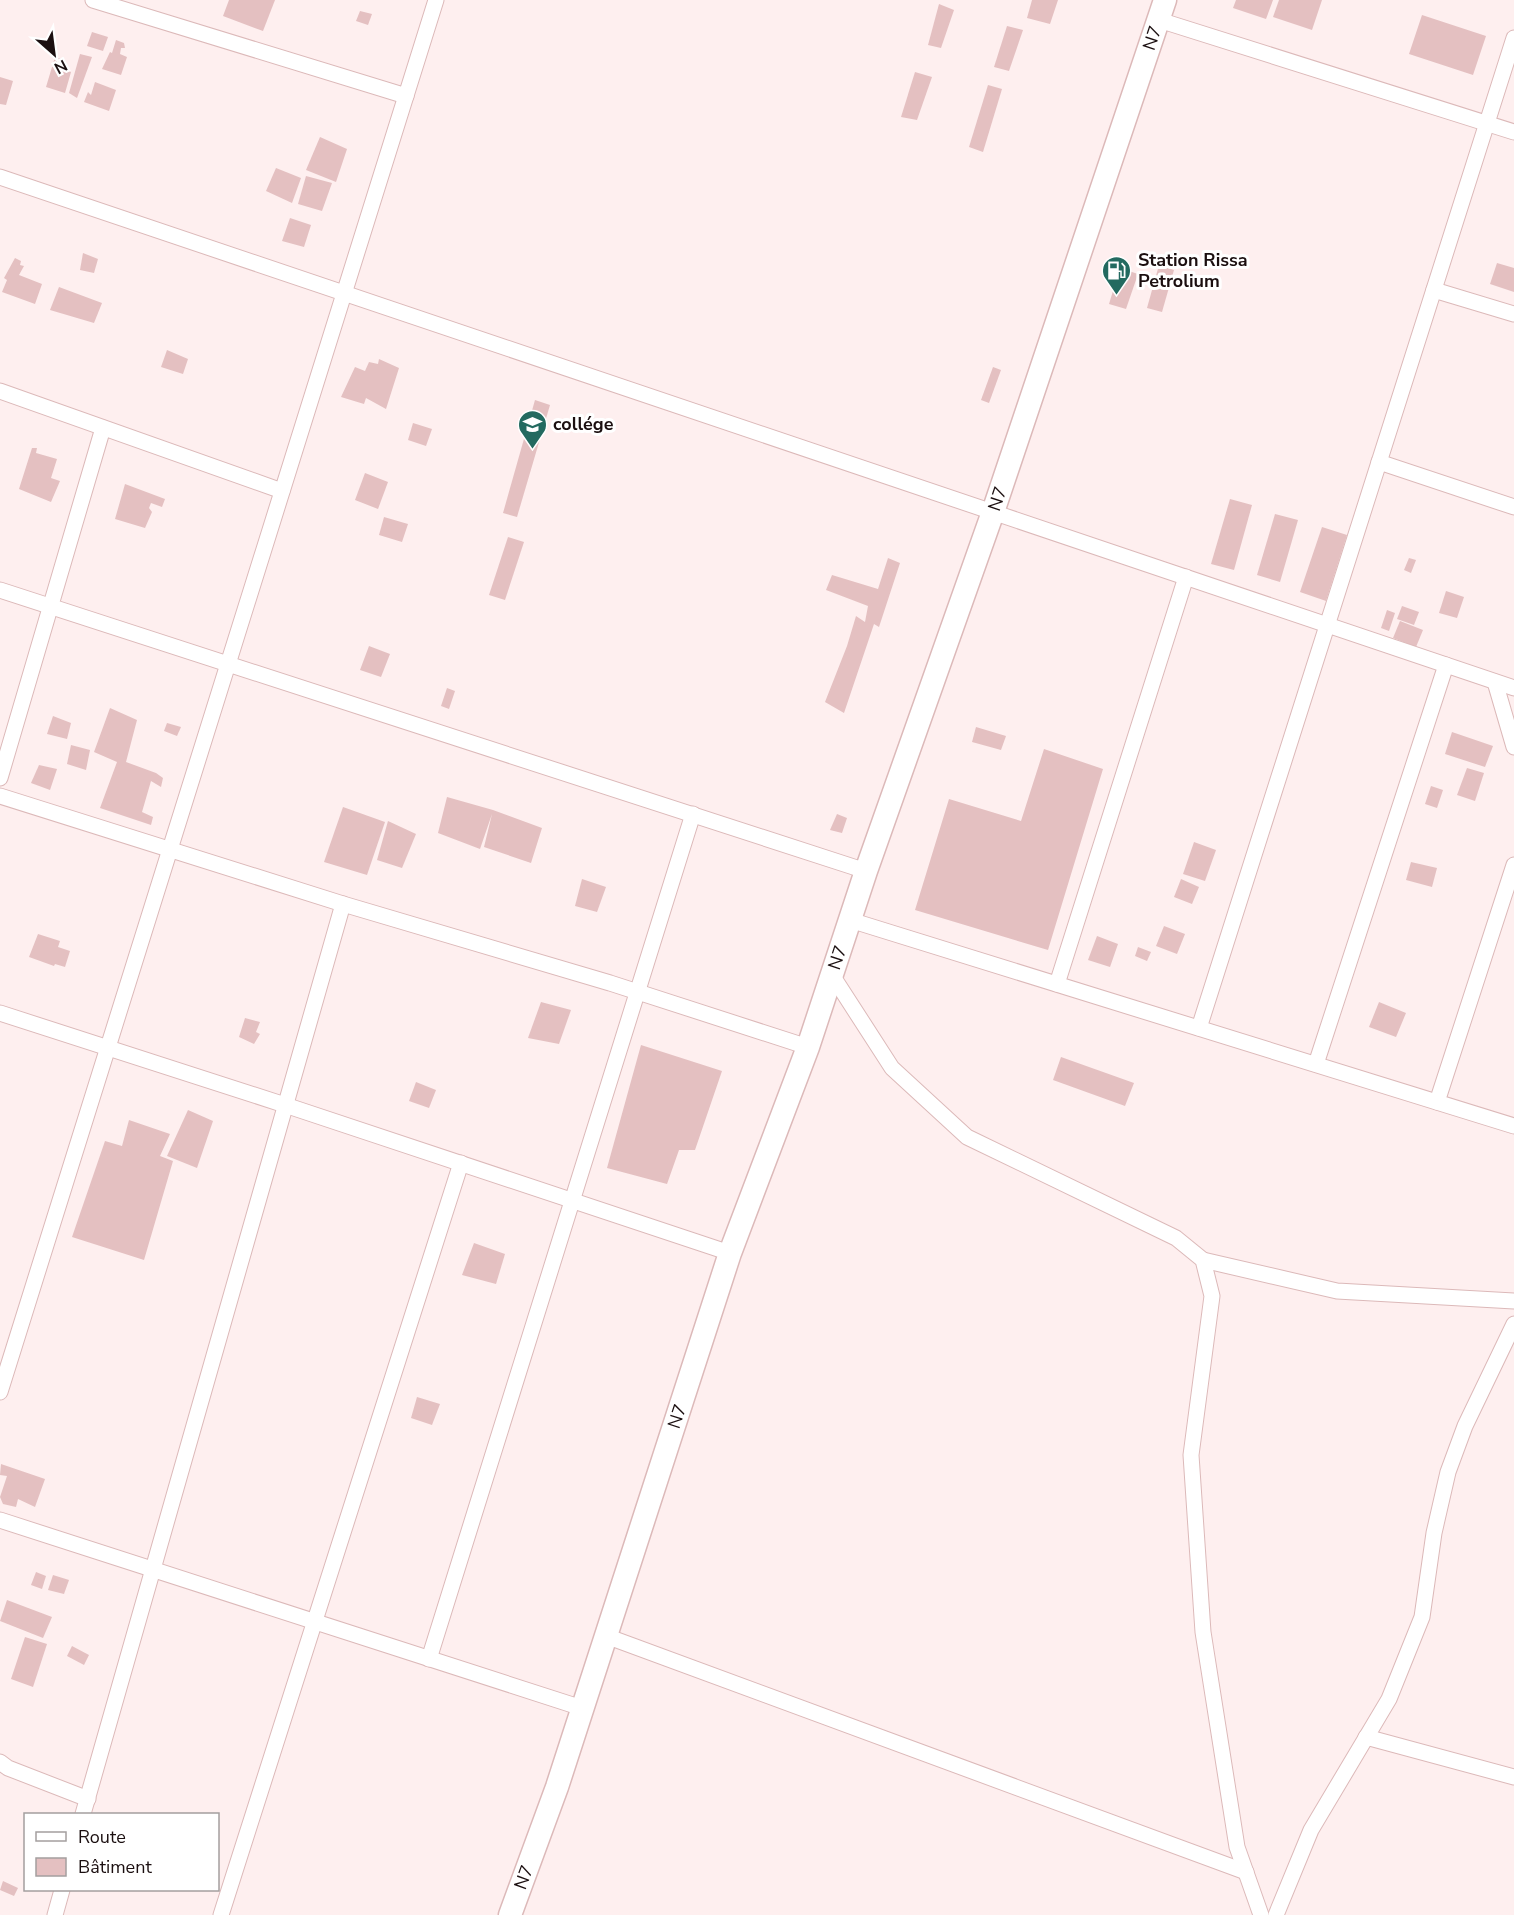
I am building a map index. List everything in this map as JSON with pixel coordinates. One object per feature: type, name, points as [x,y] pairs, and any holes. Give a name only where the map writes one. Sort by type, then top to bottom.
[{"type":"main road","name":"N7","points":[[510,1915],[557,1787],[730,1252],[807,1047],[866,871],[993,512],[1162,10]]},
{"type":"street","points":[[93,0],[406,96]]},
{"type":"street","points":[[0,1392],[436,0]]},
{"type":"street","points":[[1162,10],[1514,132]]},
{"type":"street","points":[[1199,1028],[1514,38]]},
{"type":"street","points":[[0,177],[1514,688]]},
{"type":"street","points":[[1434,290],[1514,314]]},
{"type":"street","points":[[0,391],[282,491]]},
{"type":"street","points":[[0,778],[103,428]]},
{"type":"street","points":[[1379,462],[1514,507]]},
{"type":"street","points":[[1057,984],[1186,578]]},
{"type":"street","points":[[0,590],[866,871]]},
{"type":"street","points":[[1316,1064],[1446,665]]},
{"type":"street","points":[[1495,682],[1514,747]]},
{"type":"street","points":[[0,796],[343,904],[638,992],[807,1047]]},
{"type":"street","points":[[429,1659],[693,814]]},
{"type":"street","points":[[1437,1102],[1514,865]]},
{"type":"street","points":[[84,1813],[343,904]]},
{"type":"street","points":[[850,920],[1514,1126]]},
{"type":"street","points":[[832,975],[892,1068],[967,1137],[1176,1238],[1203,1260],[1337,1292],[1514,1301]]},
{"type":"street","points":[[0,1013],[730,1252]]},
{"type":"street","points":[[221,1915],[461,1163]]},
{"type":"street","points":[[1203,1260],[1212,1296],[1191,1455],[1203,1632],[1237,1846],[1261,1915]]},
{"type":"street","points":[[1276,1915],[1311,1830],[1389,1699],[1422,1617],[1434,1533],[1448,1472],[1465,1426],[1514,1324]]},
{"type":"street","points":[[0,1520],[582,1708]]},
{"type":"street","points":[[606,1636],[1246,1872]]},
{"type":"street","points":[[1366,1737],[1514,1777]]},
{"type":"street","points":[[0,1762],[8,1768],[88,1799]]},
{"type":"street","points":[[55,1915],[62,1891]]},
{"type":"building","points":[[229,0],[275,0],[263,31],[223,16]]},
{"type":"building","points":[[1032,0],[1058,0],[1050,24],[1027,18]]},
{"type":"building","points":[[1236,0],[1273,0],[1266,19],[1233,8]]},
{"type":"building","points":[[1279,0],[1322,0],[1312,30],[1273,17]]},
{"type":"building","points":[[939,4],[954,10],[941,48],[928,45]]},
{"type":"building","points":[[360,11],[372,14],[368,25],[356,21]]},
{"type":"building","points":[[1422,15],[1486,36],[1473,75],[1409,54]]},
{"type":"building","points":[[1007,26],[1023,30],[1009,71],[994,67]]},
{"type":"building","points":[[92,32],[108,37],[103,51],[87,46]]},
{"type":"building","points":[[116,40],[124,43],[125,48],[121,48],[120,54],[127,57],[121,75],[102,69],[110,52],[112,53]]},
{"type":"building","points":[[80,54],[92,57],[77,98],[69,93]]},
{"type":"building","points":[[55,57],[65,60],[63,69],[71,72],[65,93],[46,87]]},
{"type":"building","points":[[915,72],[932,77],[917,120],[901,117]]},
{"type":"building","points":[[0,77],[13,81],[6,105],[0,104]]},
{"type":"building","points":[[95,82],[116,90],[109,111],[84,102],[88,92],[91,95]]},
{"type":"building","points":[[988,85],[1002,89],[983,152],[969,147]]},
{"type":"building","points":[[320,137],[347,149],[336,182],[306,170]]},
{"type":"building","points":[[276,168],[301,178],[292,203],[266,191]]},
{"type":"building","points":[[306,176],[332,183],[322,211],[298,204]]},
{"type":"building","points":[[290,218],[311,225],[304,247],[282,241]]},
{"type":"building","points":[[83,253],[98,259],[94,273],[80,270]]},
{"type":"building","points":[[15,258],[21,261],[20,265],[24,266],[19,275],[42,284],[35,304],[2,292],[7,280],[4,278]]},
{"type":"building","points":[[1497,263],[1514,268],[1514,292],[1490,284]]},
{"type":"building","points":[[1159,265],[1174,270],[1162,312],[1147,308]]},
{"type":"building","points":[[1120,268],[1138,274],[1126,309],[1109,304]]},
{"type":"building","points":[[59,287],[102,303],[94,323],[50,310]]},
{"type":"building","points":[[167,350],[188,359],[183,374],[161,367]]},
{"type":"building","points":[[379,359],[399,368],[386,409],[366,398],[364,404],[341,397],[355,367],[365,371],[369,362],[378,364]]},
{"type":"building","points":[[993,367],[1001,370],[989,403],[981,400]]},
{"type":"building","points":[[535,400],[550,405],[517,517],[503,513]]},
{"type":"building","points":[[413,423],[432,429],[426,446],[408,440]]},
{"type":"building","points":[[32,448],[37,448],[36,453],[57,459],[51,478],[60,481],[51,502],[19,489]]},
{"type":"building","points":[[365,473],[388,482],[378,509],[355,500]]},
{"type":"building","points":[[125,484],[165,499],[162,507],[151,503],[149,508],[152,512],[145,528],[115,519]]},
{"type":"building","points":[[1230,499],[1252,505],[1234,570],[1211,564]]},
{"type":"building","points":[[1275,514],[1298,520],[1280,582],[1257,575]]},
{"type":"building","points":[[384,517],[408,524],[402,542],[379,535]]},
{"type":"building","points":[[1322,527],[1347,535],[1326,601],[1300,592]]},
{"type":"building","points":[[508,537],[524,542],[505,600],[489,595]]},
{"type":"building","points":[[888,558],[900,563],[879,627],[874,624],[844,713],[825,702],[856,616],[865,622],[868,606],[826,590],[832,575],[878,589]]},
{"type":"building","points":[[1409,558],[1416,560],[1411,573],[1404,570]]},
{"type":"building","points":[[1446,591],[1464,597],[1457,618],[1439,613]]},
{"type":"building","points":[[1402,606],[1419,612],[1414,625],[1397,619]]},
{"type":"building","points":[[1387,610],[1395,613],[1389,631],[1381,628]]},
{"type":"building","points":[[1400,621],[1423,630],[1416,647],[1393,638]]},
{"type":"building","points":[[369,646],[390,654],[381,677],[360,670]]},
{"type":"building","points":[[447,688],[455,691],[449,709],[441,706]]},
{"type":"building","points":[[110,708],[137,720],[126,762],[156,773],[163,778],[161,787],[151,781],[142,812],[153,817],[151,825],[100,808],[117,762],[94,752]]},
{"type":"building","points":[[53,716],[71,723],[67,739],[47,734]]},
{"type":"building","points":[[167,723],[181,727],[177,736],[164,731]]},
{"type":"building","points":[[976,727],[1006,736],[1001,750],[972,742]]},
{"type":"building","points":[[1452,732],[1493,746],[1485,767],[1445,754]]},
{"type":"building","points":[[71,745],[90,750],[86,770],[67,764]]},
{"type":"building","points":[[1044,749],[1103,769],[1048,950],[915,910],[949,799],[1021,821]]},
{"type":"building","points":[[39,765],[57,769],[50,790],[31,783]]},
{"type":"building","points":[[1467,768],[1484,773],[1475,801],[1457,795]]},
{"type":"building","points":[[1431,786],[1443,790],[1437,808],[1425,804]]},
{"type":"building","points":[[447,797],[493,810],[542,828],[531,863],[484,847],[492,814],[480,849],[438,833]]},
{"type":"building","points":[[343,807],[385,822],[367,875],[324,862]]},
{"type":"building","points":[[837,814],[847,818],[842,833],[830,830]]},
{"type":"building","points":[[388,821],[416,834],[402,868],[377,860]]},
{"type":"building","points":[[1194,842],[1216,850],[1205,881],[1183,874]]},
{"type":"building","points":[[1411,862],[1437,868],[1432,887],[1406,880]]},
{"type":"building","points":[[582,879],[606,887],[597,912],[575,906]]},
{"type":"building","points":[[1181,879],[1199,887],[1192,904],[1174,897]]},
{"type":"building","points":[[1164,926],[1185,934],[1177,954],[1156,946]]},
{"type":"building","points":[[38,934],[60,941],[58,947],[70,951],[65,967],[55,964],[54,966],[29,957]]},
{"type":"building","points":[[1097,936],[1118,944],[1110,967],[1088,960]]},
{"type":"building","points":[[1138,947],[1151,952],[1147,961],[1135,956]]},
{"type":"building","points":[[541,1002],[571,1010],[559,1044],[528,1038]]},
{"type":"building","points":[[1379,1002],[1406,1013],[1396,1037],[1369,1027]]},
{"type":"building","points":[[245,1018],[260,1022],[256,1032],[260,1034],[254,1044],[239,1037]]},
{"type":"building","points":[[641,1045],[722,1071],[695,1150],[679,1150],[667,1184],[607,1168]]},
{"type":"building","points":[[1061,1057],[1134,1083],[1125,1106],[1053,1080]]},
{"type":"building","points":[[416,1082],[436,1090],[429,1108],[409,1101]]},
{"type":"building","points":[[188,1110],[213,1121],[197,1168],[167,1156]]},
{"type":"building","points":[[129,1120],[170,1134],[160,1156],[173,1161],[144,1260],[72,1237],[105,1141],[122,1146]]},
{"type":"building","points":[[474,1243],[505,1254],[496,1284],[462,1275]]},
{"type":"building","points":[[417,1397],[440,1404],[432,1425],[411,1418]]},
{"type":"building","points":[[1,1464],[45,1479],[35,1507],[18,1499],[16,1507],[3,1504],[0,1497],[7,1476],[0,1475]]},
{"type":"building","points":[[36,1572],[46,1576],[42,1589],[31,1585]]},
{"type":"building","points":[[53,1575],[69,1580],[64,1594],[48,1590]]},
{"type":"building","points":[[7,1600],[52,1617],[43,1638],[0,1621]]},
{"type":"building","points":[[25,1637],[47,1644],[33,1687],[11,1679]]},
{"type":"building","points":[[72,1646],[89,1655],[84,1665],[67,1656]]},
{"type":"building","points":[[3,1881],[18,1888],[14,1896],[0,1890]]},
{"type":"place","name":"Station Rissa Petrolium","points":[[1117,296]]},
{"type":"place","name":"collége","points":[[532,450]]}]
